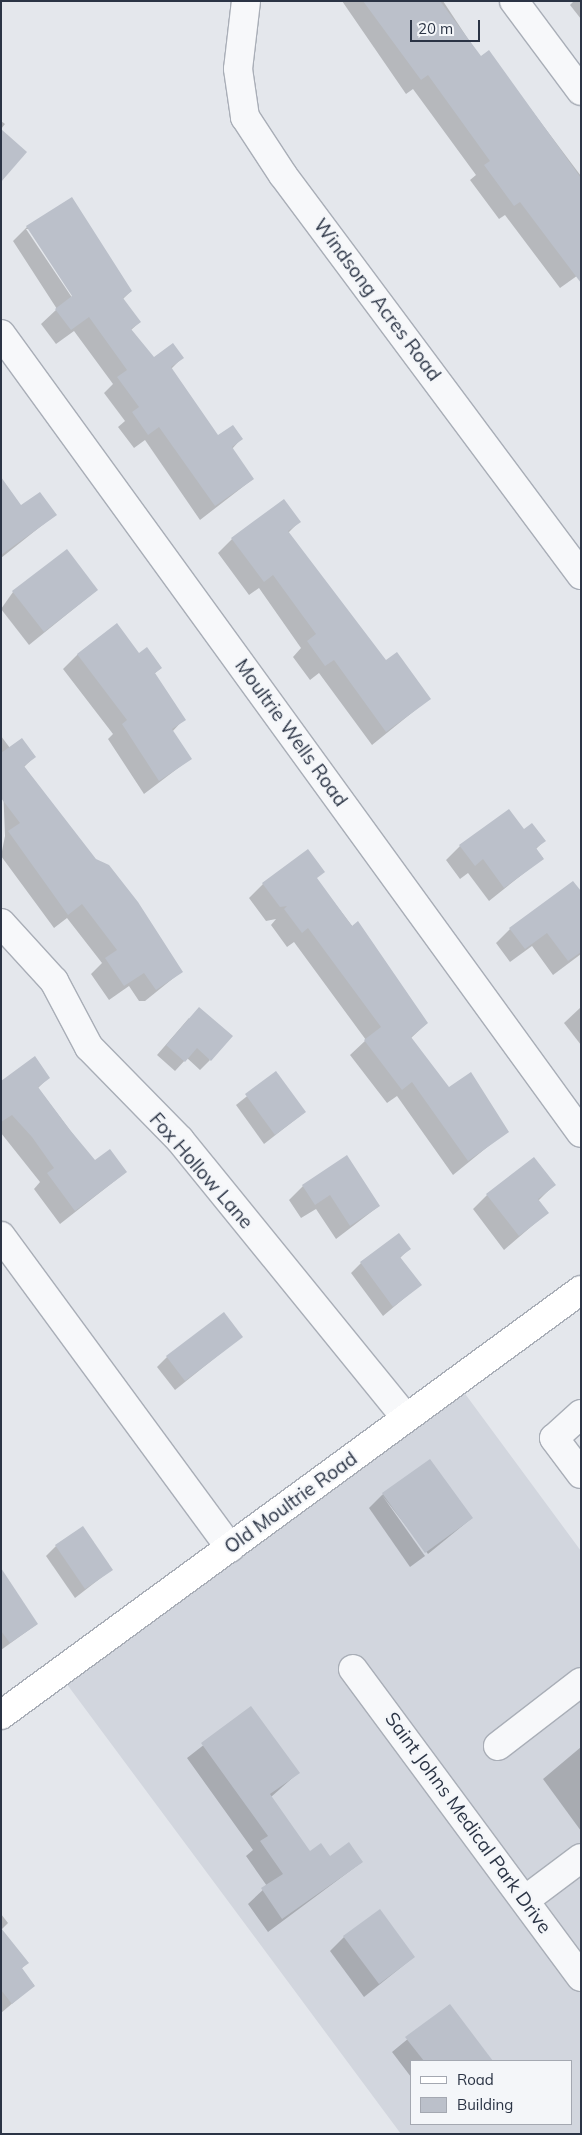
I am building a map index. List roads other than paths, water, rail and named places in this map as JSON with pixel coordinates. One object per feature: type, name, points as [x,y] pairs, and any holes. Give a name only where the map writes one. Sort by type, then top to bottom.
[{"type":"main road","name":"Old Moultrie Road","points":[[1,1715],[581,1290]]},
{"type":"street","name":"Windsong Acres Road","points":[[246,1],[238,69],[246,117],[283,175],[581,575]]},
{"type":"street","points":[[514,1],[581,91]]},
{"type":"street","name":"Moultrie Wells Road","points":[[1,334],[581,1133]]},
{"type":"street","name":"Fox Hollow Lane","points":[[1,924],[54,981],[89,1047],[180,1140],[406,1418]]},
{"type":"street","points":[[1,1236],[230,1548]]},
{"type":"street","points":[[581,1414],[554,1438],[581,1474]]},
{"type":"street","name":"Saint Johns Medical Park Drive","points":[[353,1669],[581,1977]]},
{"type":"street","points":[[498,1746],[581,1682]]},
{"type":"street","points":[[525,1900],[581,1858]]}]
